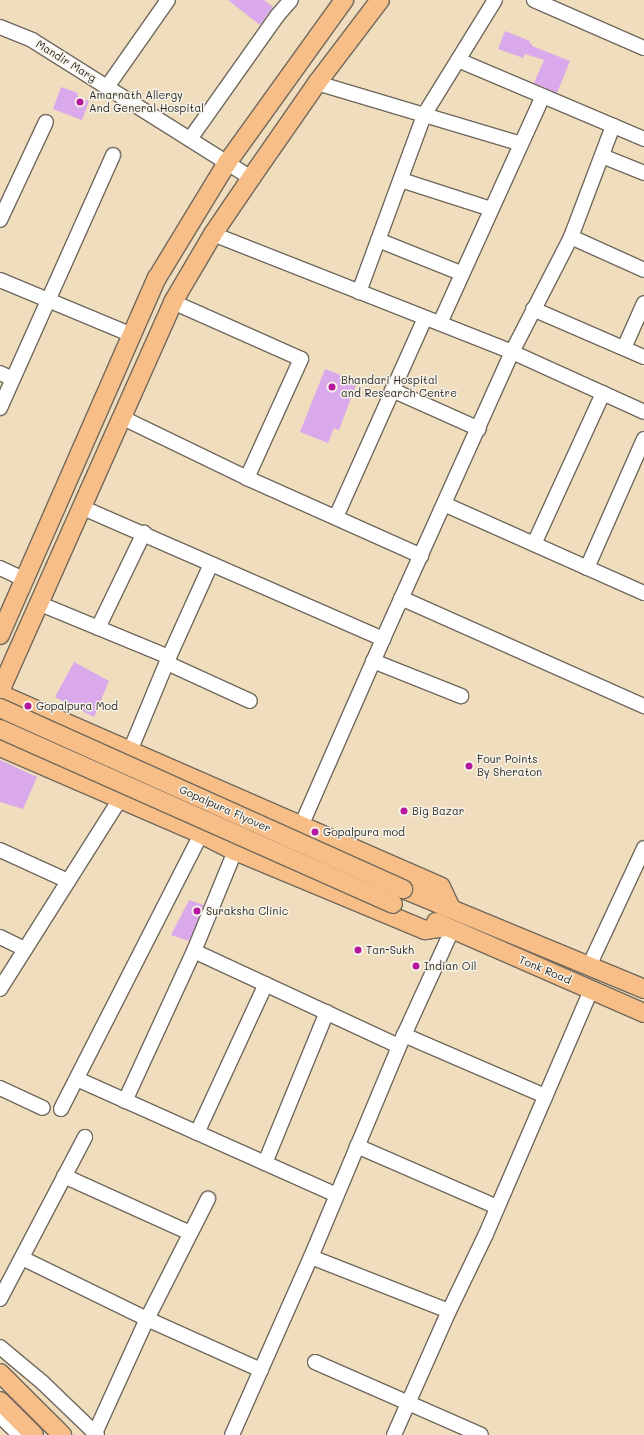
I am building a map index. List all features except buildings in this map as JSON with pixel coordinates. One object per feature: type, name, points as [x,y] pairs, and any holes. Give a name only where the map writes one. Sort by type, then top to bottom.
[{"type":"main road","points":[[0,691],[173,302],[213,234],[251,178],[317,83],[380,0]]},
{"type":"main road","points":[[0,635],[157,278],[227,164],[339,2]]},
{"type":"main road","points":[[0,694],[441,887],[451,908]]},
{"type":"main road","name":"Gopalpura Flyover","points":[[0,708],[398,896],[449,928]]},
{"type":"main road","name":"Gopalpura Flyover","points":[[0,729],[398,896],[451,908]]},
{"type":"main road","points":[[0,747],[201,834],[235,851],[425,930],[449,928]]},
{"type":"main road","points":[[168,820],[187,776]]},
{"type":"main road","name":"Tonk Road","points":[[451,908],[644,989]]},
{"type":"main road","name":"Tonk Road","points":[[449,928],[644,1013]]},
{"type":"main road","points":[[0,1373],[62,1435]]},
{"type":"main road","points":[[0,1401],[34,1435]]},
{"type":"street","points":[[107,87],[168,0]]},
{"type":"street","points":[[190,139],[277,16],[291,0]]},
{"type":"street","points":[[359,292],[424,115],[495,0]]},
{"type":"street","points":[[534,0],[644,48]]},
{"type":"street","name":"Mandir Marg","points":[[0,27],[32,40],[251,178]]},
{"type":"street","points":[[458,60],[644,138]]},
{"type":"street","points":[[317,83],[521,144]]},
{"type":"street","points":[[440,323],[461,273],[543,96]]},
{"type":"street","points":[[0,220],[46,122]]},
{"type":"street","points":[[301,826],[401,598],[479,429],[512,352],[571,237],[613,126]]},
{"type":"street","points":[[0,408],[112,155]]},
{"type":"street","points":[[602,156],[644,173]]},
{"type":"street","points":[[401,180],[491,209]]},
{"type":"street","points":[[213,234],[512,352],[644,412]]},
{"type":"street","points":[[571,237],[644,270]]},
{"type":"street","points":[[378,240],[461,273]]},
{"type":"street","points":[[0,280],[132,335]]},
{"type":"street","points":[[173,302],[301,360],[247,478]]},
{"type":"street","points":[[624,348],[644,303]]},
{"type":"street","points":[[533,309],[644,357]]},
{"type":"street","points":[[336,517],[425,318]]},
{"type":"street","points":[[0,373],[13,379]]},
{"type":"street","points":[[392,390],[479,429]]},
{"type":"street","points":[[534,544],[603,393]]},
{"type":"street","points":[[121,417],[247,478],[421,556]]},
{"type":"street","points":[[587,568],[644,440]]},
{"type":"street","points":[[444,504],[644,593]]},
{"type":"street","points":[[81,507],[144,533],[383,639]]},
{"type":"street","points":[[98,628],[144,533]]},
{"type":"street","points":[[130,751],[168,660],[211,564]]},
{"type":"street","points":[[0,568],[24,578]]},
{"type":"street","points":[[401,598],[644,706]]},
{"type":"street","points":[[38,603],[168,660],[250,701]]},
{"type":"street","points":[[373,661],[461,696]]},
{"type":"street","points":[[0,989],[120,799]]},
{"type":"street","points":[[61,1109],[201,834]]},
{"type":"street","points":[[589,966],[644,848]]},
{"type":"street","points":[[0,850],[68,881]]},
{"type":"street","points":[[125,1101],[194,951],[235,851]]},
{"type":"street","points":[[232,1435],[311,1257],[449,928]]},
{"type":"street","points":[[0,937],[25,949]]},
{"type":"street","points":[[194,951],[327,1012],[545,1096]]},
{"type":"street","points":[[197,1133],[266,984]]},
{"type":"street","points":[[394,1435],[497,1207],[591,990]]},
{"type":"street","points":[[265,1163],[327,1012]]},
{"type":"street","points":[[77,1079],[336,1195]]},
{"type":"street","points":[[0,1088],[43,1108]]},
{"type":"street","points":[[0,1299],[85,1137]]},
{"type":"street","points":[[357,1146],[497,1207]]},
{"type":"street","points":[[64,1176],[190,1233]]},
{"type":"street","points":[[0,1347],[43,1383],[96,1434],[147,1319],[208,1199]]},
{"type":"street","points":[[311,1257],[449,1311]]},
{"type":"street","points":[[22,1258],[147,1319],[261,1370]]},
{"type":"street","points":[[314,1362],[481,1435]]},
{"type":"street","points":[[0,1416],[20,1435]]},
{"type":"place","name":"Amarnath Allergy And General Hospital","points":[[80,102]]},
{"type":"place","name":"Bhandari Hospital and Research Centre","points":[[332,387]]},
{"type":"place","name":"Gopalpura Mod","points":[[28,706]]},
{"type":"place","name":"Four Points By Sheraton","points":[[469,766]]},
{"type":"place","name":"Big Bazar","points":[[404,811]]},
{"type":"place","name":"Gopalpura mod","points":[[315,832]]},
{"type":"place","name":"Suraksha Clinic","points":[[197,911]]},
{"type":"place","name":"Tan-Sukh","points":[[358,950]]},
{"type":"place","name":"Indian Oil","points":[[416,966]]}]
